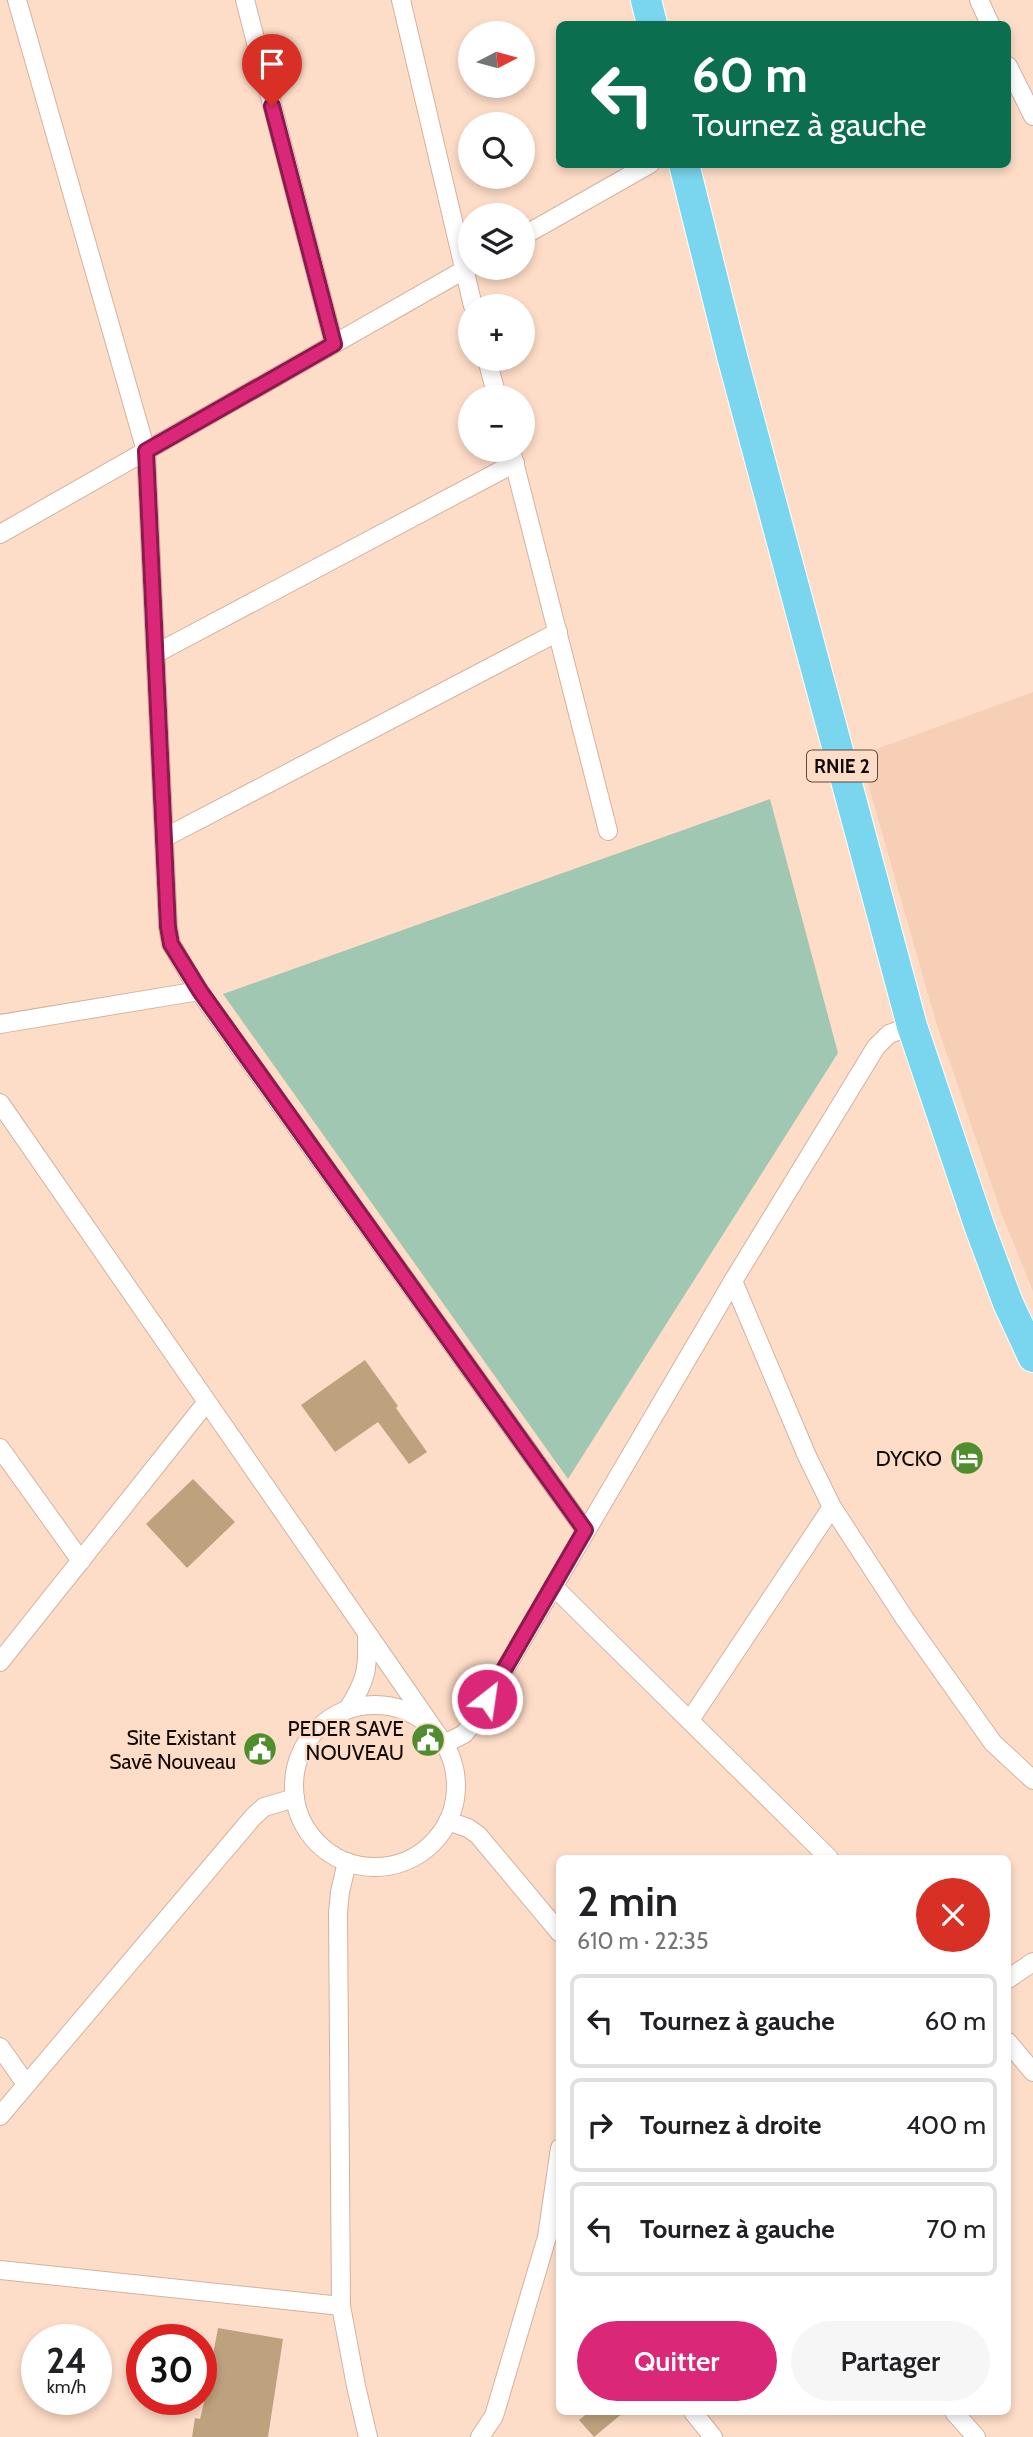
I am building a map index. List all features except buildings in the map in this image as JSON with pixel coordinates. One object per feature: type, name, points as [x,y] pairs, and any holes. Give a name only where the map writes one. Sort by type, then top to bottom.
[{"type":"main road","points":[[646,0],[651,21]]},
{"type":"main road","name":"RNIE 2","points":[[685,168],[732,356],[912,1026],[980,1228],[1008,1303],[1033,1357]]},
{"type":"street","points":[[17,0],[146,451],[168,927],[171,944],[200,991],[585,1530]]},
{"type":"street","points":[[245,0],[334,344]]},
{"type":"street","points":[[401,0],[458,231]]},
{"type":"street","points":[[979,0],[989,21]]},
{"type":"street","points":[[1011,72],[1033,116]]},
{"type":"street","points":[[535,229],[643,168]]},
{"type":"street","points":[[0,534],[458,273]]},
{"type":"street","points":[[155,654],[504,462]]},
{"type":"street","points":[[514,462],[608,831]]},
{"type":"street","points":[[164,838],[558,632]]},
{"type":"street","points":[[0,1024],[200,991]]},
{"type":"street","points":[[439,1738],[464,1734],[474,1721],[733,1281],[876,1047],[889,1034],[912,1026]]},
{"type":"street","points":[[0,1103],[439,1738],[455,1774],[455,1798],[448,1821],[429,1846],[402,1863],[371,1867],[347,1862],[326,1851],[305,1827],[295,1798],[294,1782],[302,1751],[320,1725],[348,1709],[363,1705],[395,1707],[423,1720],[439,1738]]},
{"type":"street","points":[[733,1281],[807,1456],[832,1507],[905,1619],[993,1743],[1033,1780]]},
{"type":"street","points":[[0,1662],[206,1403]]},
{"type":"street","points":[[0,1448],[80,1561]]},
{"type":"street","points":[[690,1720],[832,1507]]},
{"type":"street","points":[[553,1586],[826,1855]]},
{"type":"street","points":[[348,1709],[365,1679],[368,1661],[367,1634]]},
{"type":"street","points":[[0,2116],[253,1817],[264,1807],[295,1798]]},
{"type":"street","points":[[448,1821],[468,1828],[478,1835],[556,1928]]},
{"type":"street","points":[[347,1862],[338,1913],[341,2306],[368,2437]]},
{"type":"street","points":[[1011,1977],[1033,1962]]},
{"type":"street","points":[[1011,2046],[1033,2072]]},
{"type":"street","points":[[0,2047],[26,2084]]},
{"type":"street","points":[[480,2437],[494,2416],[547,2237],[556,2175]]},
{"type":"street","points":[[547,2237],[556,2247]]},
{"type":"street","points":[[0,2270],[341,2306]]},
{"type":"street","points":[[695,2415],[713,2437]]},
{"type":"street","points":[[957,2415],[975,2437]]},
{"type":"shaded area","points":[[1033,692],[1033,1291],[1003,1218],[935,1019],[860,755]]},
{"type":"green space","points":[[770,799],[838,1053],[568,1479],[223,994]]},
{"type":"place","name":"DYCKO","points":[[967,1458]]},
{"type":"place","name":"PEDER SAVE NOUVEAU","points":[[428,1740]]},
{"type":"place","name":"Site Existant Savē Nouveau","points":[[260,1749]]},
{"type":"route","points":[[272,106],[334,344],[146,451],[168,927],[171,944],[180,962],[200,991],[585,1530],[487,1699]]}]
